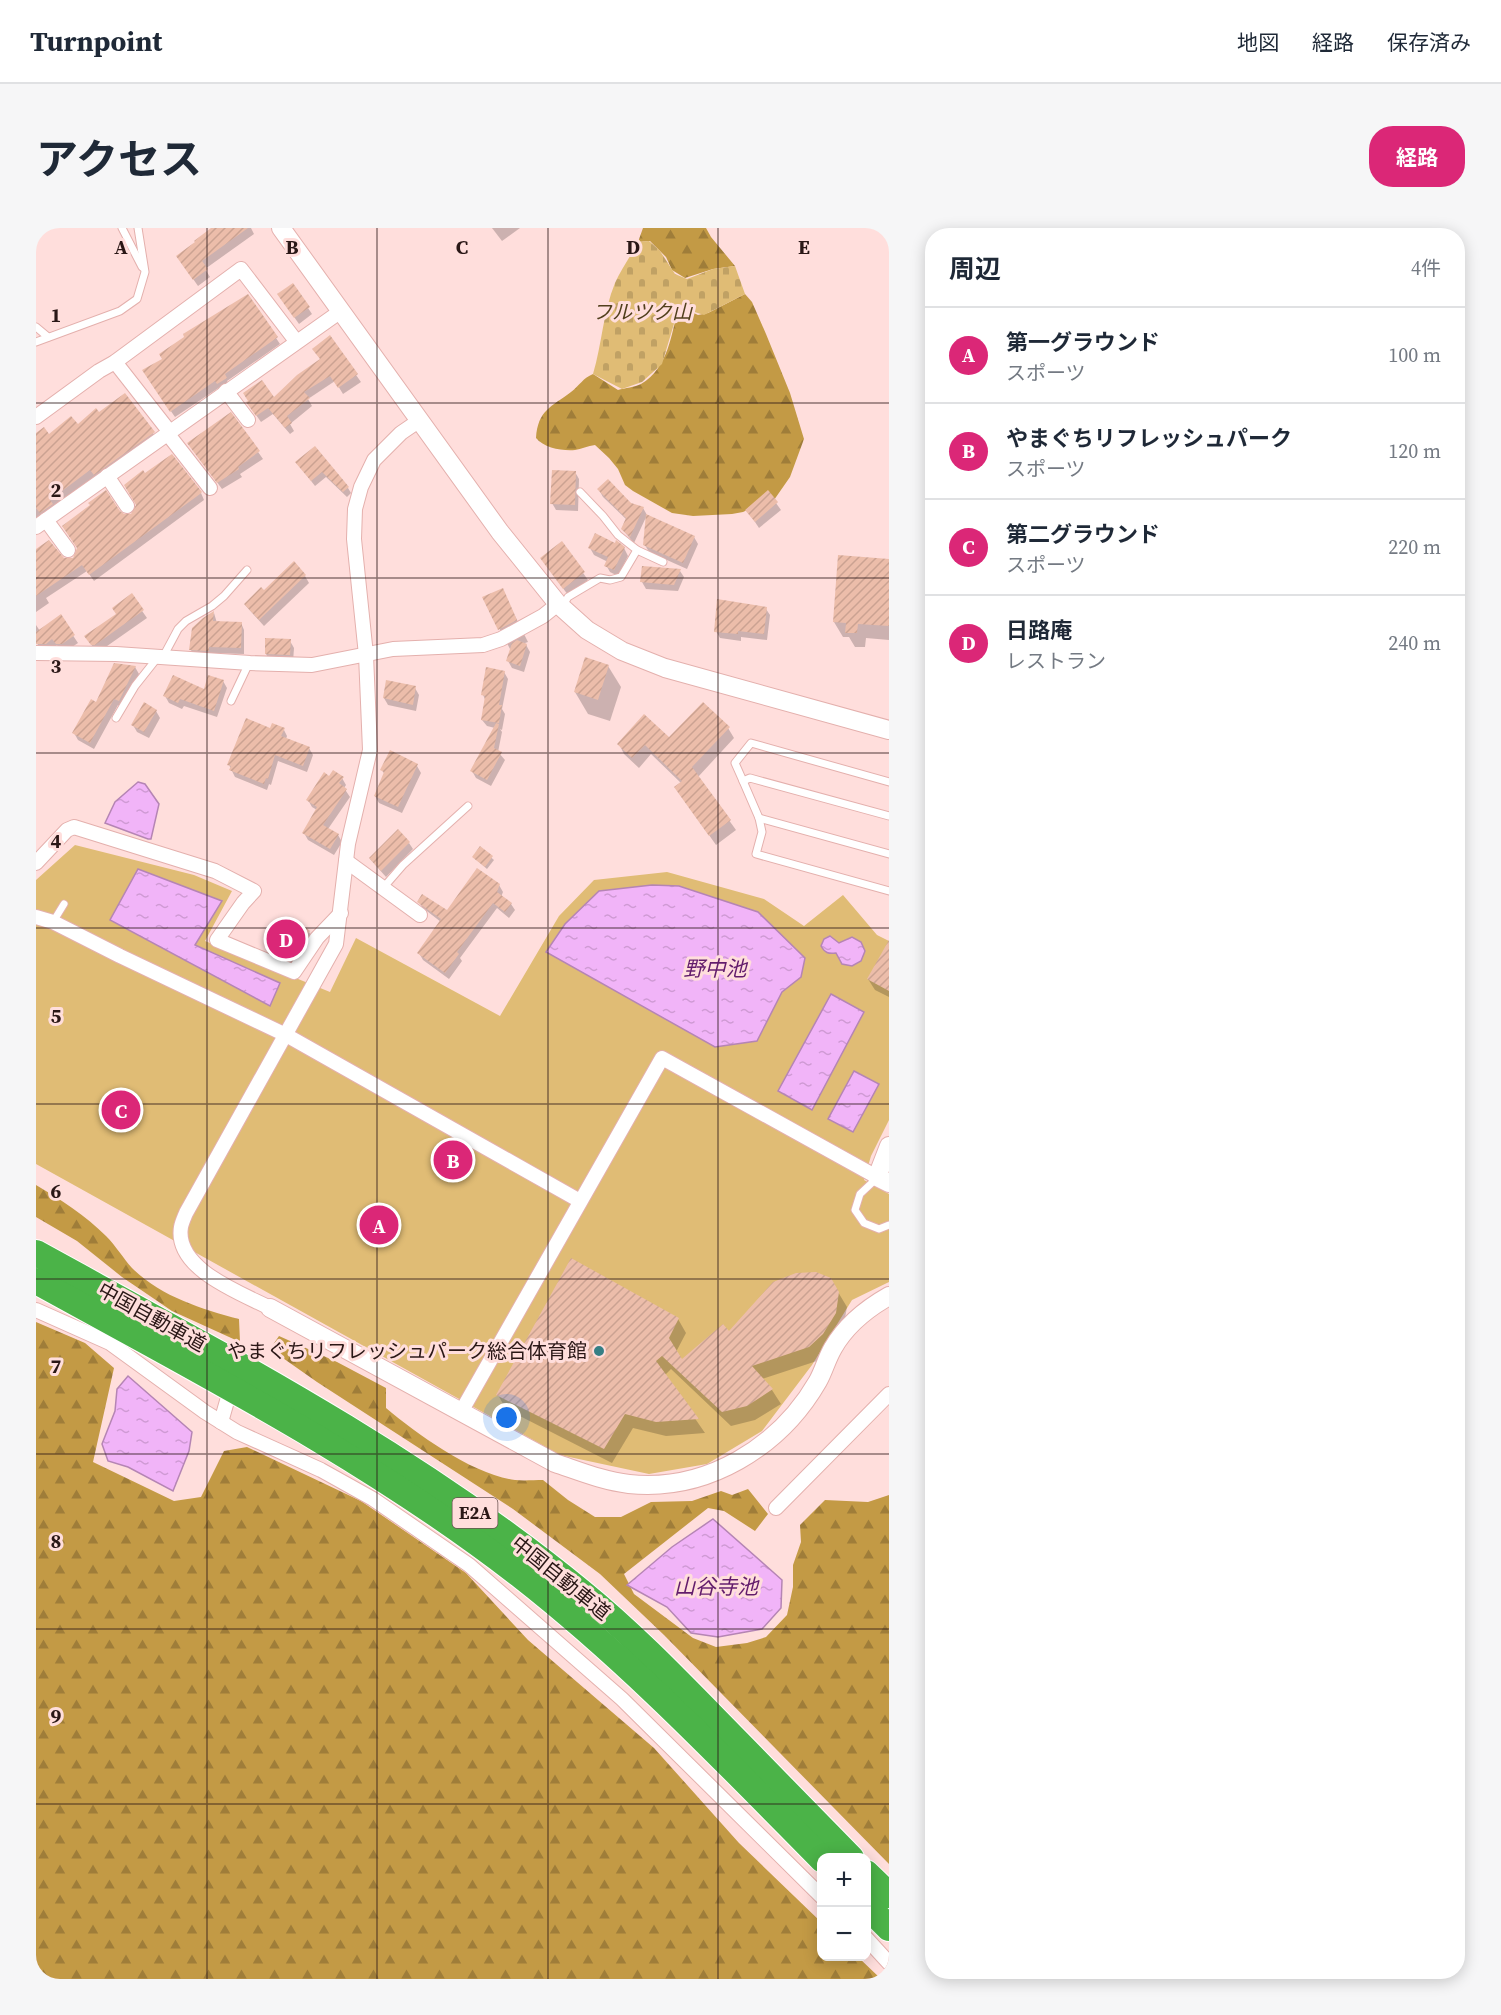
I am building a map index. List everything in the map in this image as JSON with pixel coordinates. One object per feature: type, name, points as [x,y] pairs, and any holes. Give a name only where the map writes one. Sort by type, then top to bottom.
[{"type":"highway","name":"中国自動車道","points":[[36,1253],[304,1402],[408,1465],[508,1536],[580,1592],[648,1651],[847,1853]]},
{"type":"highway","name":"中国自動車道","points":[[36,1281],[292,1422],[395,1485],[468,1536],[601,1642],[729,1765],[817,1854]]},
{"type":"highway","points":[[871,1877],[889,1895]]},
{"type":"highway","points":[[869,1907],[889,1929]]},
{"type":"street","points":[[281,228],[500,532],[560,606],[587,630],[642,660],[743,691],[889,730]]},
{"type":"street","points":[[36,417],[99,371],[116,362],[241,269],[296,340]]},
{"type":"street","points":[[68,550],[41,524],[340,310]]},
{"type":"street","points":[[116,362],[210,488]]},
{"type":"street","points":[[226,391],[248,420]]},
{"type":"street","points":[[420,420],[401,433],[374,460],[361,488],[355,509],[354,539],[366,655],[370,750],[348,844],[342,913],[336,944],[186,1213],[181,1228],[183,1245],[192,1262],[205,1274],[555,1463],[596,1478],[629,1484],[667,1483],[712,1474],[739,1461],[779,1432],[798,1410],[818,1380],[832,1349],[842,1334],[858,1316],[889,1296]]},
{"type":"street","points":[[107,476],[127,506]]},
{"type":"street","points":[[36,653],[117,654],[312,665],[393,649],[483,645],[501,639],[560,606]]},
{"type":"street","points":[[36,863],[67,830],[74,826],[215,871],[254,891],[217,940],[294,972],[317,938],[342,913]]},
{"type":"street","points":[[346,861],[420,915]]},
{"type":"street","points":[[36,917],[53,922],[286,1035],[580,1202]]},
{"type":"street","points":[[461,1412],[662,1058],[883,1180],[889,1146]]},
{"type":"street","points":[[36,1310],[110,1343],[237,1432],[321,1470],[373,1499],[469,1565],[622,1699],[817,1892]]},
{"type":"street","points":[[776,1508],[889,1394]]},
{"type":"street","points":[[221,1422],[227,1401]]},
{"type":"street","points":[[871,1943],[889,1963]]},
{"type":"lane","points":[[122,228],[145,272]]},
{"type":"lane","points":[[36,342],[120,311],[137,299],[145,272],[138,228]]},
{"type":"lane","points":[[36,327],[48,337]]},
{"type":"lane","points":[[580,492],[618,536],[637,550],[663,562]]},
{"type":"lane","points":[[560,606],[568,597],[600,578],[610,580],[621,577],[637,550]]},
{"type":"lane","points":[[116,718],[135,686],[161,657],[178,629],[186,621],[224,596],[247,570]]},
{"type":"lane","points":[[231,701],[249,663]]},
{"type":"lane","points":[[889,782],[751,743],[735,763],[759,818],[762,832],[756,854],[889,891]]},
{"type":"lane","points":[[743,781],[750,778],[889,816]]},
{"type":"lane","points":[[383,888],[403,865],[468,806]]},
{"type":"lane","points":[[759,818],[889,854]]},
{"type":"lane","points":[[53,922],[64,904]]},
{"type":"lane","points":[[883,1180],[860,1194],[855,1210],[864,1223],[879,1229],[889,1225]]},
{"type":"green space","points":[[643,228],[706,228],[735,266],[713,269],[685,278],[672,270],[666,257],[650,241],[638,242]]},
{"type":"green space","name":"フルツク山","points":[[649,241],[660,251],[675,274],[687,279],[713,269],[735,266],[745,294],[704,315],[679,307],[662,364],[642,382],[622,389],[593,374],[615,283],[638,242]]},
{"type":"green space","points":[[745,294],[752,302],[766,334],[790,393],[804,439],[790,477],[774,500],[732,514],[693,516],[672,513],[625,485],[618,469],[595,445],[565,450],[548,446],[536,438],[540,421],[547,410],[593,374],[618,390],[639,385],[650,377],[658,369],[663,359],[671,339],[679,306],[698,315],[708,313]]},
{"type":"green space","points":[[75,845],[194,875],[232,891],[205,941],[330,992],[356,938],[500,1016],[559,916],[594,880],[667,872],[764,899],[804,926],[843,895],[877,935],[889,941],[889,1120],[871,1156],[864,1180],[889,1194],[889,1282],[852,1300],[812,1365],[762,1431],[707,1464],[649,1474],[560,1455],[36,1164],[36,880]]},
{"type":"green space","points":[[36,1185],[90,1222],[110,1240],[132,1268],[155,1286],[196,1306],[239,1319],[240,1342],[172,1311],[122,1277],[77,1241],[36,1217]]},
{"type":"green space","points":[[36,1322],[85,1343],[114,1368],[93,1462],[174,1501],[201,1497],[224,1451],[247,1447],[361,1501],[466,1573],[528,1640],[654,1748],[739,1843],[817,1918],[817,1961],[862,1961],[881,1979],[36,1979]]},
{"type":"green space","points":[[279,1336],[337,1362],[386,1388],[386,1408],[447,1452],[499,1477],[543,1480],[568,1500],[595,1517],[621,1517],[651,1502],[692,1501],[721,1491],[732,1495],[748,1489],[768,1514],[755,1531],[724,1511],[708,1508],[624,1574],[634,1594],[693,1638],[716,1647],[747,1643],[766,1637],[787,1615],[793,1587],[793,1565],[801,1542],[800,1525],[825,1500],[868,1502],[889,1495],[889,1864],[664,1635],[600,1574],[513,1509],[270,1349]]},
{"type":"water","points":[[138,782],[145,784],[159,804],[151,839],[105,823],[115,802]]},
{"type":"water","points":[[138,869],[222,901],[195,945],[280,983],[270,1006],[110,920]]},
{"type":"water","name":"野中池","points":[[652,885],[679,886],[758,912],[805,958],[801,977],[782,992],[757,1041],[715,1047],[546,952],[565,924],[599,891]]},
{"type":"water","points":[[830,936],[839,943],[852,937],[861,942],[865,951],[861,961],[852,966],[842,964],[836,953],[825,952],[821,946],[824,939]]},
{"type":"water","points":[[831,994],[864,1012],[812,1110],[778,1091]]},
{"type":"water","points":[[854,1071],[879,1084],[853,1132],[828,1119]]},
{"type":"water","points":[[128,1376],[192,1432],[189,1451],[173,1491],[128,1467],[108,1461],[102,1444],[115,1411],[117,1389]]},
{"type":"water","name":"山谷寺池","points":[[713,1519],[782,1580],[781,1608],[762,1629],[718,1637],[691,1633],[667,1607],[627,1585],[672,1547]]},
{"type":"building","points":[[211,228],[248,228],[202,261],[208,269],[193,280],[176,256]]},
{"type":"building","points":[[293,283],[310,307],[294,318],[277,294]]},
{"type":"building","points":[[248,294],[278,337],[225,374],[227,378],[217,384],[215,381],[170,412],[142,370],[162,359],[159,354],[184,337],[183,334]]},
{"type":"building","points":[[330,335],[358,374],[338,388],[330,376],[304,392],[310,398],[287,416],[292,423],[285,428],[268,408],[256,416],[246,402],[248,401],[243,393],[262,380],[274,397],[297,375],[320,359],[312,349]]},
{"type":"building","points":[[125,393],[155,432],[94,475],[90,470],[50,500],[53,504],[40,513],[36,508],[36,433],[44,427],[49,434],[71,416],[78,424],[96,408],[99,412]]},
{"type":"building","points":[[231,412],[260,451],[238,467],[239,469],[217,483],[187,443]]},
{"type":"building","points":[[315,446],[349,487],[343,492],[322,472],[311,481],[295,462]]},
{"type":"building","points":[[172,454],[202,492],[89,575],[82,565],[36,596],[36,549],[49,540],[64,558],[73,558],[77,548],[62,526],[106,490],[120,511],[124,514],[131,514],[136,505],[124,485],[143,470],[145,473]]},
{"type":"building","points":[[552,470],[576,471],[575,505],[550,504]]},
{"type":"building","points":[[608,479],[631,503],[644,507],[630,537],[621,529],[626,518],[597,489]]},
{"type":"building","points":[[768,490],[778,502],[755,522],[745,510]]},
{"type":"building","points":[[646,514],[695,536],[683,563],[643,545]]},
{"type":"building","points":[[595,533],[615,543],[616,540],[625,547],[614,570],[604,566],[608,557],[588,548]]},
{"type":"building","points":[[562,541],[585,572],[563,589],[540,558]]},
{"type":"building","points":[[838,555],[889,559],[889,626],[858,624],[857,633],[845,633],[846,623],[833,622]]},
{"type":"building","points":[[294,561],[306,575],[259,620],[244,604],[261,587],[264,590]]},
{"type":"building","points":[[642,566],[681,569],[674,585],[640,582]]},
{"type":"building","points":[[503,588],[517,620],[498,630],[482,597]]},
{"type":"building","points":[[132,593],[144,610],[95,645],[91,645],[84,636],[116,614],[112,608]]},
{"type":"building","points":[[717,599],[767,607],[764,634],[738,631],[738,634],[714,632]]},
{"type":"building","points":[[214,611],[213,621],[242,622],[241,648],[209,647],[209,651],[189,650],[192,628]]},
{"type":"building","points":[[61,614],[75,635],[62,644],[56,644],[52,639],[46,644],[36,644],[36,632]]},
{"type":"building","points":[[265,638],[291,639],[290,655],[265,654]]},
{"type":"building","points":[[517,640],[527,644],[520,666],[506,661],[512,643]]},
{"type":"building","points":[[585,657],[609,665],[598,700],[574,692]]},
{"type":"building","points":[[114,663],[136,666],[119,701],[114,699],[90,743],[72,733],[91,699],[96,702]]},
{"type":"building","points":[[486,667],[505,671],[499,705],[502,705],[499,723],[481,720],[485,696],[481,695]]},
{"type":"building","points":[[173,675],[204,689],[208,675],[224,680],[214,711],[180,699],[178,703],[163,696]]},
{"type":"building","points":[[386,680],[416,686],[413,705],[383,698]]},
{"type":"building","points":[[144,702],[157,710],[144,732],[131,725]]},
{"type":"building","points":[[703,702],[730,727],[692,767],[731,820],[709,836],[674,787],[682,781],[645,745],[632,758],[617,744],[644,714],[669,737]]},
{"type":"building","points":[[246,718],[270,728],[272,723],[285,728],[281,736],[310,747],[303,766],[275,755],[268,779],[266,778],[264,784],[229,770],[231,766],[227,765]]},
{"type":"building","points":[[496,723],[499,724],[494,748],[502,752],[487,780],[470,771]]},
{"type":"building","points":[[390,750],[418,764],[398,807],[374,796],[384,772],[380,770]]},
{"type":"building","points":[[333,770],[344,777],[339,783],[347,789],[323,825],[339,834],[330,849],[302,833],[317,807],[306,800],[324,772],[329,776]]},
{"type":"building","points":[[398,829],[410,842],[381,871],[369,858]]},
{"type":"building","points":[[480,846],[493,856],[485,867],[472,857]]},
{"type":"building","points":[[477,868],[500,884],[497,892],[512,903],[505,912],[493,903],[457,952],[459,954],[445,973],[417,953],[441,919],[417,902],[422,894],[447,910]]},
{"type":"building","points":[[297,920],[310,931],[286,959],[264,943],[277,927],[285,934]]},
{"type":"building","points":[[889,940],[889,991],[867,979]]},
{"type":"building","name":"やまぐちリフレッシュパーク総合体育館","points":[[571,1258],[679,1318],[669,1338],[682,1359],[723,1324],[729,1331],[773,1282],[796,1273],[816,1272],[831,1278],[839,1292],[836,1313],[823,1334],[809,1347],[752,1366],[773,1389],[747,1406],[722,1412],[662,1356],[656,1361],[699,1419],[656,1422],[625,1414],[604,1449],[496,1395]]},
{"type":"place","name":"日路庵","points":[[286,939]]},
{"type":"place","name":"第二グラウンド","points":[[121,1110]]},
{"type":"place","name":"やまぐちリフレッシュパーク","points":[[453,1160]]},
{"type":"place","name":"第一グラウンド","points":[[379,1225]]},
{"type":"place","name":"やまぐちリフレッシュパーク総合体育館","points":[[599,1351]]}]
